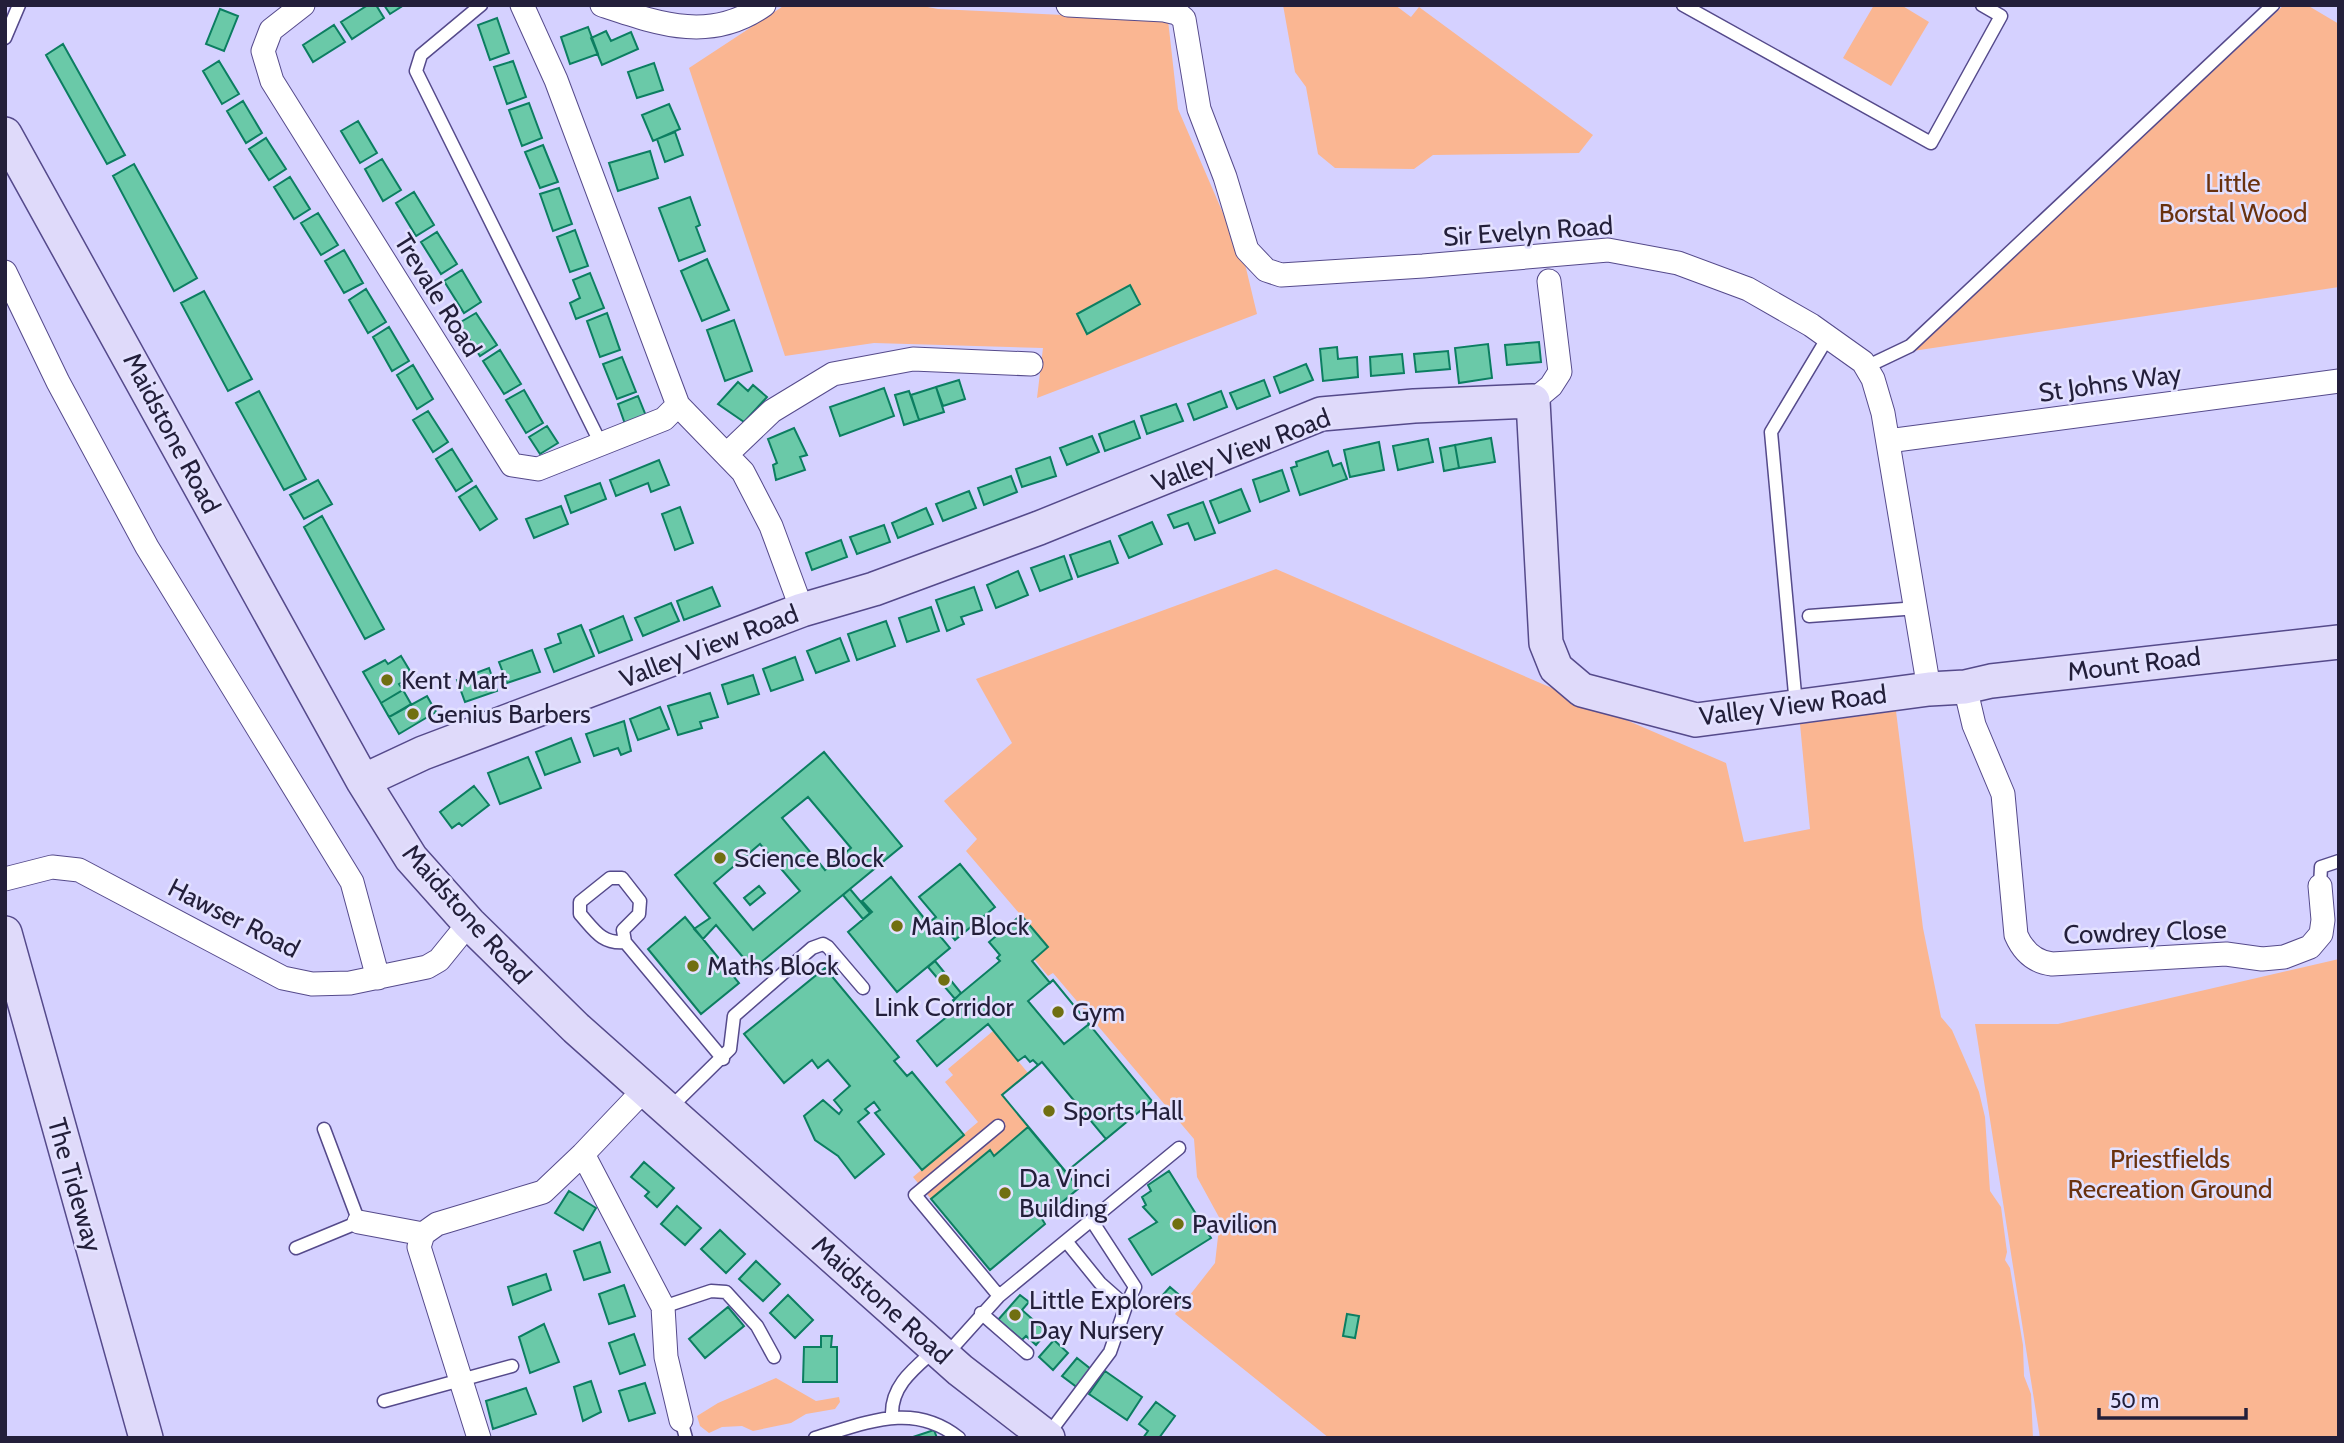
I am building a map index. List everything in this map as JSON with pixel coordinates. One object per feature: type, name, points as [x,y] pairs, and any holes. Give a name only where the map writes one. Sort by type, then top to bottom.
[{"type":"street","name":"Trevale Road","points":[[303,5],[271,30],[263,51],[272,81],[512,465],[538,470],[664,419],[678,405]]},
{"type":"street","points":[[522,5],[556,80],[678,405],[743,471],[771,526],[802,610]]},
{"type":"street","points":[[602,5],[659,24],[691,29],[728,24],[764,5]]},
{"type":"street","name":"Sir Evelyn Road","points":[[1068,5],[1164,10],[1175,12],[1184,19],[1199,109],[1225,177],[1247,250],[1269,272],[1281,275],[1423,266],[1612,250],[1694,267],[1719,276],[1769,301],[1828,337],[1868,366]]},
{"type":"street","name":"Maidstone Road","points":[[5,135],[363,781],[411,858],[469,923],[655,1101],[940,1352],[1047,1437]]},
{"type":"street","points":[[5,272],[58,382],[148,547],[352,882],[378,978]]},
{"type":"street","points":[[1533,401],[1551,386],[1560,372],[1549,281]]},
{"type":"street","points":[[727,454],[772,411],[833,374],[913,359],[1031,364]]},
{"type":"street","points":[[1868,366],[1879,396],[1888,441],[1918,608],[1929,688]]},
{"type":"street","name":"St Johns Way","points":[[1888,441],[2339,381]]},
{"type":"street","name":"Valley View Road","points":[[363,781],[424,753],[802,610],[874,589],[1039,528],[1321,414],[1414,406],[1533,401],[1546,643],[1556,668],[1582,690],[1696,720],[1929,688]]},
{"type":"street","name":"Mount Road","points":[[1929,688],[1965,687],[2017,678],[2339,642]]},
{"type":"street","name":"Cowdrey Close","points":[[1965,687],[1974,725],[2003,794],[2016,935],[2024,950],[2035,959],[2052,964],[2226,954],[2262,959],[2282,957],[2310,947],[2320,936],[2323,920],[2319,886]]},
{"type":"street","name":"Hawser Road","points":[[5,879],[52,867],[79,870],[283,978],[312,984],[349,983],[426,967],[439,960],[469,923]]},
{"type":"street","name":"The Tideway","points":[[5,933],[146,1438]]},
{"type":"street","points":[[479,1438],[419,1247],[423,1234],[437,1224],[543,1192],[583,1154],[655,1101]]},
{"type":"street","points":[[583,1154],[663,1307],[667,1357],[684,1429]]},
{"type":"street","points":[[359,1222],[423,1234]]},
{"type":"lane","points":[[5,38],[19,5]]},
{"type":"lane","points":[[481,5],[421,55],[416,71],[601,444]]},
{"type":"lane","points":[[1683,5],[1931,143],[2001,16],[1982,5]]},
{"type":"lane","points":[[1868,366],[1910,346],[2273,5]]},
{"type":"lane","points":[[1796,706],[1771,432],[1828,337]]},
{"type":"lane","points":[[1809,616],[1918,608]]},
{"type":"lane","points":[[2319,886],[2321,867],[2339,861]]},
{"type":"lane","points":[[625,942],[611,943],[601,938],[580,914],[580,902],[610,878],[622,878],[640,901],[639,914],[623,930],[625,942],[723,1059]]},
{"type":"lane","points":[[655,1101],[723,1059],[730,1049],[730,1025],[734,1016],[818,944],[828,947],[863,988]]},
{"type":"lane","points":[[998,1126],[915,1195],[999,1296]]},
{"type":"lane","points":[[296,1248],[359,1222],[324,1129]]},
{"type":"lane","points":[[892,1415],[892,1401],[902,1381],[940,1352],[999,1296],[1179,1148]]},
{"type":"lane","points":[[1047,1437],[1110,1352],[1135,1287],[1092,1220]]},
{"type":"lane","points":[[1066,1241],[1100,1283],[1126,1306]]},
{"type":"lane","points":[[663,1307],[711,1291],[726,1292],[757,1326],[774,1357]]},
{"type":"lane","points":[[981,1313],[1027,1353]]},
{"type":"lane","points":[[384,1401],[512,1366]]},
{"type":"lane","points":[[815,1438],[849,1433],[892,1415],[913,1416],[937,1423],[959,1438]]},
{"type":"green space","points":[[785,5],[917,5],[938,9],[1168,20],[1178,109],[1245,264],[1257,314],[1037,398],[1043,348],[874,343],[785,356],[689,68]]},
{"type":"green space","points":[[1283,5],[1395,5],[1411,17],[1419,7],[1593,135],[1579,153],[1433,155],[1414,169],[1335,168],[1318,154],[1306,87],[1295,72]]},
{"type":"green space","points":[[1874,5],[1901,5],[1929,22],[1891,86],[1843,58]]},
{"type":"green space","name":"Little Borstal Wood","points":[[2284,5],[2307,5],[2339,24],[2339,287],[1913,351]]},
{"type":"green space","points":[[1276,569],[1726,763],[1744,842],[1810,829],[1800,724],[1896,711],[1923,928],[1941,1017],[1952,1030],[1979,1092],[1985,1117],[1990,1191],[2001,1207],[2007,1252],[2005,1260],[2010,1268],[2023,1345],[2024,1376],[2031,1394],[2033,1438],[1329,1438],[1175,1314],[1215,1263],[1220,1219],[1197,1177],[1194,1139],[1053,973],[1048,976],[1034,959],[1048,947],[966,851],[977,839],[944,801],[1012,743],[976,679]]},
{"type":"green space","name":"Priestfields Recreation Ground","points":[[2339,959],[2339,1438],[2040,1438],[1975,1024],[2058,1024]]},
{"type":"green space","points":[[993,1031],[1028,1073],[1002,1095],[1028,1127],[994,1156],[989,1150],[931,1199],[913,1177],[978,1122],[945,1082],[953,1075],[948,1069]]},
{"type":"green space","points":[[776,1378],[816,1401],[839,1397],[840,1402],[835,1409],[806,1414],[791,1423],[753,1431],[742,1426],[722,1427],[709,1433],[700,1426],[697,1416],[718,1403]]},
{"type":"building","points":[[368,5],[376,5],[384,18],[352,39],[341,22]]},
{"type":"building","points":[[384,5],[404,5],[390,14]]},
{"type":"building","points":[[220,9],[238,16],[224,51],[206,44]]},
{"type":"building","points":[[497,18],[509,53],[490,60],[478,25]]},
{"type":"building","points":[[334,25],[345,42],[313,62],[303,45]]},
{"type":"building","points":[[588,27],[598,54],[570,64],[561,37]]},
{"type":"building","points":[[606,31],[611,41],[631,32],[638,49],[602,65],[591,38]]},
{"type":"building","points":[[63,44],[125,155],[107,164],[46,55]]},
{"type":"building","points":[[219,61],[239,94],[222,104],[203,71]]},
{"type":"building","points":[[513,61],[526,97],[507,104],[494,67]]},
{"type":"building","points":[[654,63],[663,90],[637,98],[628,72]]},
{"type":"building","points":[[243,101],[262,133],[246,143],[227,111]]},
{"type":"building","points":[[529,103],[542,138],[522,146],[509,110]]},
{"type":"building","points":[[669,104],[680,129],[653,141],[642,115]]},
{"type":"building","points":[[358,121],[377,153],[360,163],[341,131]]},
{"type":"building","points":[[675,132],[683,155],[665,162],[657,139]]},
{"type":"building","points":[[266,138],[286,169],[269,180],[249,149]]},
{"type":"building","points":[[543,145],[558,182],[540,188],[525,152]]},
{"type":"building","points":[[650,151],[658,178],[618,191],[609,163]]},
{"type":"building","points":[[382,159],[401,190],[383,201],[365,169]]},
{"type":"building","points":[[134,164],[197,278],[174,291],[113,176]]},
{"type":"building","points":[[290,177],[310,209],[294,219],[274,187]]},
{"type":"building","points":[[559,188],[572,224],[553,231],[540,194]]},
{"type":"building","points":[[414,192],[434,225],[416,236],[396,203]]},
{"type":"building","points":[[690,197],[700,225],[696,227],[705,251],[679,261],[659,208]]},
{"type":"building","points":[[318,213],[338,245],[321,255],[301,223]]},
{"type":"building","points":[[575,230],[588,266],[570,272],[557,237]]},
{"type":"building","points":[[437,232],[457,264],[441,274],[421,242]]},
{"type":"building","points":[[344,250],[363,283],[344,293],[325,261]]},
{"type":"building","points":[[707,259],[729,310],[702,321],[681,271]]},
{"type":"building","points":[[462,270],[481,302],[464,313],[444,281]]},
{"type":"building","points":[[590,273],[604,308],[576,319],[570,303],[580,298],[573,280]]},
{"type":"building","points":[[1130,285],[1140,304],[1087,334],[1077,314]]},
{"type":"building","points":[[366,289],[386,322],[368,333],[349,300]]},
{"type":"building","points":[[204,291],[252,379],[228,391],[181,303]]},
{"type":"building","points":[[476,313],[497,345],[480,356],[459,323]]},
{"type":"building","points":[[607,313],[620,350],[600,357],[587,321]]},
{"type":"building","points":[[734,320],[752,371],[725,381],[707,330]]},
{"type":"building","points":[[389,327],[409,361],[392,371],[373,337]]},
{"type":"building","points":[[1539,342],[1541,362],[1507,365],[1505,345]]},
{"type":"building","points":[[1488,344],[1492,378],[1459,383],[1455,348]]},
{"type":"building","points":[[1337,347],[1338,359],[1357,357],[1358,377],[1323,381],[1320,349]]},
{"type":"building","points":[[500,350],[521,384],[504,394],[483,361]]},
{"type":"building","points":[[1448,351],[1450,369],[1416,372],[1414,354]]},
{"type":"building","points":[[1402,354],[1404,373],[1371,376],[1370,357]]},
{"type":"building","points":[[622,357],[636,392],[617,399],[603,364]]},
{"type":"building","points":[[1306,364],[1313,380],[1280,393],[1274,377]]},
{"type":"building","points":[[413,365],[433,399],[417,409],[397,375]]},
{"type":"building","points":[[959,380],[965,399],[943,406],[936,387]]},
{"type":"building","points":[[1264,380],[1270,396],[1237,409],[1230,393]]},
{"type":"building","points":[[738,382],[748,391],[753,385],[767,397],[744,422],[718,404]]},
{"type":"building","points":[[936,387],[944,412],[919,420],[911,395]]},
{"type":"building","points":[[884,388],[894,416],[840,436],[830,407]]},
{"type":"building","points":[[524,390],[543,423],[526,433],[506,400]]},
{"type":"building","points":[[259,391],[306,479],[284,490],[236,403]]},
{"type":"building","points":[[909,391],[919,420],[904,425],[895,395]]},
{"type":"building","points":[[1221,391],[1227,407],[1194,420],[1188,404]]},
{"type":"building","points":[[638,396],[646,416],[625,424],[618,404]]},
{"type":"building","points":[[1176,404],[1183,421],[1147,434],[1141,416]]},
{"type":"building","points":[[428,411],[448,442],[433,452],[413,420]]},
{"type":"building","points":[[1134,421],[1140,438],[1105,451],[1099,434]]},
{"type":"building","points":[[547,426],[558,443],[540,454],[529,437]]},
{"type":"building","points":[[794,428],[807,455],[800,457],[805,470],[776,480],[773,465],[777,463],[768,439]]},
{"type":"building","points":[[1092,436],[1099,452],[1067,465],[1060,448]]},
{"type":"building","points":[[1491,438],[1495,462],[1459,468],[1455,445]]},
{"type":"building","points":[[1428,439],[1433,462],[1398,470],[1393,446]]},
{"type":"building","points":[[1379,442],[1384,470],[1350,477],[1344,450]]},
{"type":"building","points":[[1455,445],[1459,468],[1444,471],[1440,448]]},
{"type":"building","points":[[452,449],[472,481],[456,491],[436,459]]},
{"type":"building","points":[[1328,451],[1333,466],[1341,463],[1347,479],[1300,495],[1291,468],[1297,466],[1296,462]]},
{"type":"building","points":[[1050,457],[1056,476],[1022,487],[1016,469]]},
{"type":"building","points":[[659,460],[669,485],[651,492],[648,483],[616,496],[610,480]]},
{"type":"building","points":[[1282,470],[1289,491],[1260,502],[1253,480]]},
{"type":"building","points":[[1011,476],[1017,492],[984,505],[978,488]]},
{"type":"building","points":[[318,480],[332,504],[304,519],[290,495]]},
{"type":"building","points":[[600,483],[606,499],[571,513],[565,496]]},
{"type":"building","points":[[476,486],[497,519],[480,530],[459,497]]},
{"type":"building","points":[[1241,489],[1250,511],[1219,523],[1210,501]]},
{"type":"building","points":[[969,491],[976,508],[943,521],[936,504]]},
{"type":"building","points":[[1203,502],[1215,533],[1195,540],[1188,523],[1174,528],[1168,515]]},
{"type":"building","points":[[561,506],[568,524],[534,538],[526,519]]},
{"type":"building","points":[[680,507],[693,543],[675,550],[662,514]]},
{"type":"building","points":[[926,508],[933,524],[898,538],[892,523]]},
{"type":"building","points":[[322,516],[384,629],[365,639],[304,527]]},
{"type":"building","points":[[1152,522],[1162,544],[1129,558],[1119,536]]},
{"type":"building","points":[[884,525],[890,542],[857,554],[850,537]]},
{"type":"building","points":[[841,540],[847,557],[812,570],[806,553]]},
{"type":"building","points":[[1110,541],[1118,563],[1078,577],[1070,555]]},
{"type":"building","points":[[1064,556],[1072,579],[1040,591],[1031,568]]},
{"type":"building","points":[[1018,571],[1028,595],[996,608],[987,585]]},
{"type":"building","points":[[712,587],[720,606],[684,620],[677,601]]},
{"type":"building","points":[[974,587],[982,610],[961,617],[964,624],[947,631],[936,600]]},
{"type":"building","points":[[671,603],[679,621],[643,636],[635,618]]},
{"type":"building","points":[[931,607],[939,631],[907,642],[899,618]]},
{"type":"building","points":[[623,616],[632,640],[599,653],[590,630]]},
{"type":"building","points":[[886,621],[895,646],[857,660],[848,634]]},
{"type":"building","points":[[581,625],[594,656],[554,672],[545,649],[561,643],[558,634]]},
{"type":"building","points":[[840,638],[849,661],[816,673],[807,651]]},
{"type":"building","points":[[532,650],[540,672],[507,683],[499,662]]},
{"type":"building","name":"Kent Mart","points":[[401,656],[413,676],[399,684],[403,690],[381,703],[363,672],[385,660],[388,664]]},
{"type":"building","points":[[795,657],[803,680],[771,691],[763,669]]},
{"type":"building","points":[[489,668],[497,691],[465,702],[457,680]]},
{"type":"building","points":[[753,675],[759,694],[728,704],[722,685]]},
{"type":"building","points":[[403,690],[411,704],[389,717],[381,703]]},
{"type":"building","points":[[710,693],[718,717],[700,722],[702,728],[678,735],[668,706]]},
{"type":"building","name":"Genius Barbers","points":[[427,696],[436,712],[399,734],[389,717]]},
{"type":"building","points":[[660,707],[669,729],[638,740],[630,719]]},
{"type":"building","points":[[624,721],[631,751],[621,755],[618,748],[594,756],[586,734]]},
{"type":"building","points":[[571,738],[580,762],[545,775],[536,752]]},
{"type":"building","name":"Science Block","points":[[824,752],[902,846],[753,969],[716,925],[703,939],[694,929],[710,918],[675,875]],"holes":[[[808,797],[851,848],[825,870],[782,818]],[[760,844],[800,891],[753,930],[714,883]]]},
{"type":"building","points":[[528,757],[541,788],[500,804],[488,773]]},
{"type":"building","points":[[474,786],[489,805],[462,826],[459,823],[452,828],[440,812]]},
{"type":"building","name":"Main Block","points":[[960,864],[995,907],[955,940],[942,924],[935,930],[950,948],[897,992],[848,932],[872,912],[862,901],[891,877],[928,923],[936,917],[919,897]]},
{"type":"building","points":[[759,886],[765,893],[750,905],[744,898]]},
{"type":"building","name":"Link Corridor","points":[[850,889],[870,913],[863,919],[843,895]]},
{"type":"building","points":[[1021,915],[1048,947],[1032,961],[1050,983],[1053,980],[1152,1101],[1066,1172],[1002,1095],[1038,1065],[1033,1060],[1030,1062],[1025,1056],[1018,1061],[988,1024],[937,1066],[917,1041],[959,1007],[953,1000],[1000,961],[997,958],[1000,955],[989,942]]},
{"type":"building","name":"Maths Block","points":[[685,917],[739,983],[701,1014],[648,949]]},
{"type":"building","name":"Link Corridor","points":[[935,961],[961,993],[955,999],[928,967]]},
{"type":"building","points":[[825,968],[899,1057],[894,1061],[907,1076],[912,1072],[964,1135],[922,1170],[875,1113],[880,1110],[874,1102],[865,1109],[869,1113],[858,1122],[884,1154],[855,1178],[838,1156],[815,1140],[804,1116],[823,1100],[839,1114],[842,1110],[834,1100],[850,1086],[828,1060],[818,1068],[812,1060],[784,1083],[744,1034]]},
{"type":"building","name":"Gym","points":[[1053,980],[1089,1024],[1064,1044],[1028,1001]]},
{"type":"building","name":"Sports Hall","points":[[1042,1062],[1106,1139],[1066,1172],[1002,1095]]},
{"type":"building","name":"Da Vinci Building","points":[[1028,1127],[1079,1188],[1042,1219],[1045,1224],[990,1270],[931,1199],[990,1150],[994,1156]]},
{"type":"building","points":[[644,1162],[674,1188],[657,1207],[645,1196],[649,1192],[631,1177]]},
{"type":"building","name":"Pavilion","points":[[1169,1171],[1211,1238],[1152,1275],[1129,1239],[1157,1222],[1143,1207],[1146,1205],[1142,1197],[1151,1191],[1148,1185]]},
{"type":"building","points":[[569,1191],[596,1208],[583,1230],[555,1213]]},
{"type":"building","points":[[677,1206],[701,1228],[685,1245],[661,1224]]},
{"type":"building","points":[[720,1230],[745,1254],[726,1273],[701,1249]]},
{"type":"building","points":[[600,1242],[610,1272],[584,1280],[574,1251]]},
{"type":"building","points":[[756,1261],[780,1284],[763,1301],[739,1279]]},
{"type":"building","points":[[546,1274],[551,1290],[513,1305],[508,1287]]},
{"type":"building","points":[[624,1285],[635,1316],[609,1324],[599,1294]]},
{"type":"building","points":[[1170,1287],[1185,1300],[1178,1309],[1162,1296]]},
{"type":"building","points":[[788,1295],[813,1320],[795,1338],[770,1313]]},
{"type":"building","name":"Little Explorers Day Nursery","points":[[1020,1295],[1029,1302],[1022,1310],[1047,1332],[1036,1345],[1026,1336],[1022,1340],[998,1320]]},
{"type":"building","points":[[728,1307],[744,1326],[705,1358],[689,1339]]},
{"type":"building","points":[[1347,1314],[1359,1316],[1355,1338],[1343,1336]]},
{"type":"building","points":[[544,1324],[559,1362],[530,1373],[519,1337]]},
{"type":"building","points":[[634,1334],[645,1365],[620,1374],[609,1343]]},
{"type":"building","points":[[821,1336],[832,1336],[831,1347],[837,1347],[837,1382],[803,1382],[804,1347],[821,1347]]},
{"type":"building","points":[[1054,1340],[1068,1353],[1053,1370],[1039,1357]]},
{"type":"building","points":[[1077,1358],[1092,1370],[1078,1388],[1062,1376]]},
{"type":"building","points":[[1105,1371],[1142,1397],[1127,1420],[1089,1394]]},
{"type":"building","points":[[591,1381],[601,1412],[583,1421],[574,1387]]},
{"type":"building","points":[[645,1383],[655,1413],[629,1421],[619,1391]]},
{"type":"building","points":[[526,1388],[536,1414],[493,1429],[486,1401]]},
{"type":"building","points":[[1156,1402],[1175,1416],[1159,1438],[1143,1438],[1148,1431],[1139,1424]]},
{"type":"building","points":[[934,1430],[937,1438],[910,1438]]},
{"type":"place","name":"Kent Mart","points":[[387,680]]},
{"type":"place","name":"Genius Barbers","points":[[413,714]]},
{"type":"place","name":"Science Block","points":[[720,858]]},
{"type":"place","name":"Main Block","points":[[897,926]]},
{"type":"place","name":"Maths Block","points":[[693,966]]},
{"type":"place","name":"Link Corridor","points":[[944,980]]},
{"type":"place","name":"Gym","points":[[1058,1012]]},
{"type":"place","name":"Sports Hall","points":[[1049,1111]]},
{"type":"place","name":"Da Vinci Building","points":[[1005,1193]]},
{"type":"place","name":"Pavilion","points":[[1178,1224]]},
{"type":"place","name":"Little Explorers Day Nursery","points":[[1015,1315]]}]
